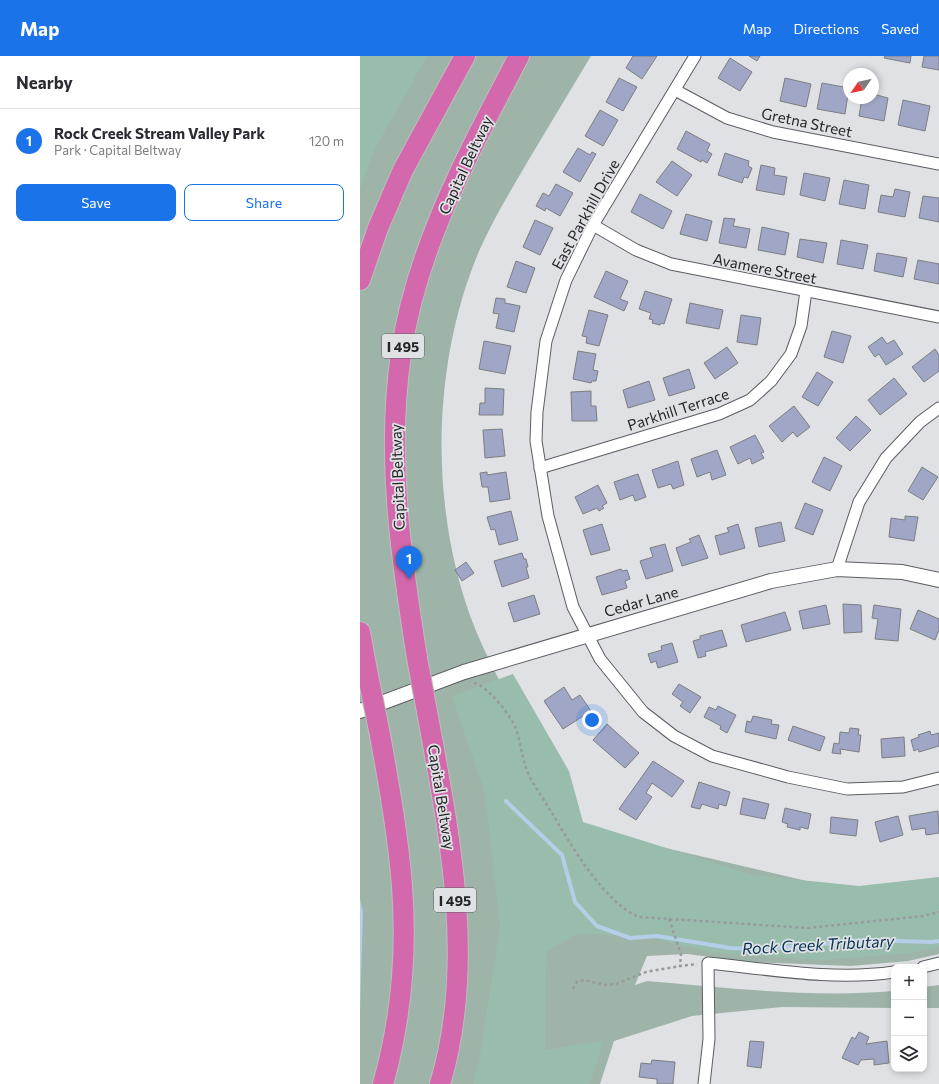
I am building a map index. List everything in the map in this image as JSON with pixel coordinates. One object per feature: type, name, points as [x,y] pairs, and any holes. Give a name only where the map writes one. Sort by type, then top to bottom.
[{"type":"highway","points":[[360,280],[378,228],[403,170],[464,56]]},
{"type":"highway","name":"Capital Beltway","points":[[440,1084],[454,1011],[458,944],[452,862],[445,808],[417,658],[403,571],[396,504],[396,409],[401,353],[413,299],[427,252],[449,196],[478,134],[519,56]]},
{"type":"highway","points":[[360,632],[395,821],[402,886],[404,946],[400,1004],[391,1054],[383,1084]]},
{"type":"street","name":"East Parkhill Drive","points":[[695,56],[593,225],[566,280],[546,341],[537,412],[536,441],[548,516],[573,607],[600,659],[643,712],[674,736],[712,756],[788,777],[847,789],[903,787],[939,778]]},
{"type":"street","name":"Gretna Street","points":[[675,90],[727,118],[773,132],[939,164]]},
{"type":"street","name":"Avamere Street","points":[[593,225],[636,250],[671,264],[939,317]]},
{"type":"street","name":"Parkhill Terrace","points":[[540,468],[720,414],[750,400],[771,381],[791,354],[801,326],[806,291]]},
{"type":"street","points":[[837,570],[859,502],[886,458],[920,422],[939,408]]},
{"type":"street","name":"Cedar Lane","points":[[362,710],[464,672],[587,634],[771,581],[837,570],[902,572],[939,580]]},
{"type":"street","points":[[704,1084],[709,1039],[708,963],[830,974],[870,976],[891,972]]},
{"type":"street","points":[[927,966],[939,963]]},
{"type":"path","points":[[468,685],[475,682],[489,691],[500,705],[516,728],[520,753],[528,774],[583,864],[618,905],[629,913],[638,917],[807,928],[923,916],[939,912]]},
{"type":"path","points":[[669,919],[681,954],[680,966]]},
{"type":"path","points":[[573,990],[577,982],[584,980],[605,985],[616,984],[646,972],[708,963]]},
{"type":"green space","points":[[360,56],[591,56],[509,193],[491,226],[480,249],[464,294],[452,341],[444,390],[442,440],[443,490],[450,539],[461,586],[476,631],[503,688],[580,828],[815,883],[873,888],[939,883],[939,954],[908,961],[851,966],[751,962],[687,954],[647,956],[635,985],[647,981],[801,993],[863,993],[891,991],[891,1008],[782,1007],[692,1016],[614,1041],[600,1084],[360,1084]]},
{"type":"green space","points":[[360,56],[427,56],[374,150],[360,189]]},
{"type":"green space","points":[[513,674],[569,771],[583,822],[753,875],[859,886],[939,877],[939,947],[912,953],[822,960],[714,953],[652,938],[578,933],[546,952],[545,1050],[603,1041],[590,1084],[473,1084],[479,1063],[500,927],[485,793],[452,696]]},
{"type":"green space","points":[[939,985],[939,1008],[927,1008],[927,987]]},
{"type":"water","points":[[360,899],[363,912],[360,1011]]},
{"type":"building","points":[[633,56],[657,56],[642,79],[626,68]]},
{"type":"building","points":[[749,56],[760,56],[757,61]]},
{"type":"building","points":[[885,56],[911,56],[910,63],[884,58]]},
{"type":"building","points":[[924,56],[939,56],[939,70],[922,67]]},
{"type":"building","points":[[730,58],[752,72],[740,91],[718,78]]},
{"type":"building","points":[[619,78],[637,87],[623,111],[606,102]]},
{"type":"building","points":[[785,78],[811,84],[806,107],[780,101]]},
{"type":"building","points":[[822,83],[843,87],[843,104],[847,104],[845,114],[817,109]]},
{"type":"building","points":[[879,96],[888,98],[884,121],[859,116],[861,104],[879,104]]},
{"type":"building","points":[[903,100],[930,106],[925,131],[898,125]]},
{"type":"building","points":[[600,110],[618,120],[603,146],[585,136]]},
{"type":"building","points":[[686,131],[710,144],[707,151],[712,154],[707,163],[702,160],[701,162],[677,149]]},
{"type":"building","points":[[578,148],[590,155],[592,152],[596,154],[580,182],[563,172]]},
{"type":"building","points":[[725,153],[749,161],[748,166],[752,168],[748,178],[744,177],[742,183],[718,175]]},
{"type":"building","points":[[672,161],[692,175],[677,196],[656,182]]},
{"type":"building","points":[[761,165],[775,168],[774,175],[787,177],[784,195],[756,190]]},
{"type":"building","points":[[804,173],[830,178],[825,201],[800,195]]},
{"type":"building","points":[[844,180],[869,185],[865,209],[839,204]]},
{"type":"building","points":[[556,184],[573,193],[560,216],[546,208],[545,211],[536,206],[543,193],[549,196]]},
{"type":"building","points":[[895,189],[910,192],[905,217],[878,212],[881,195],[893,197]]},
{"type":"building","points":[[640,194],[672,211],[663,229],[631,212]]},
{"type":"building","points":[[923,196],[939,198],[939,222],[919,218]]},
{"type":"building","points":[[686,214],[712,221],[707,241],[680,234]]},
{"type":"building","points":[[724,218],[735,219],[733,226],[750,229],[746,248],[719,243]]},
{"type":"building","points":[[535,220],[553,228],[540,255],[523,247]]},
{"type":"building","points":[[762,227],[789,233],[785,255],[758,250]]},
{"type":"building","points":[[800,239],[827,243],[823,263],[797,257]]},
{"type":"building","points":[[841,240],[868,245],[863,269],[837,264]]},
{"type":"building","points":[[877,253],[907,258],[903,277],[874,271]]},
{"type":"building","points":[[918,260],[939,264],[939,284],[914,279]]},
{"type":"building","points":[[516,261],[535,268],[526,293],[507,287]]},
{"type":"building","points":[[606,271],[628,281],[620,299],[628,302],[624,311],[594,297]]},
{"type":"building","points":[[645,291],[672,299],[664,324],[661,323],[660,325],[652,323],[653,320],[649,319],[651,313],[639,309]]},
{"type":"building","points":[[496,298],[505,299],[505,303],[520,306],[514,332],[496,328],[499,314],[493,313]]},
{"type":"building","points":[[690,303],[723,310],[719,329],[686,323]]},
{"type":"building","points":[[589,310],[608,315],[599,346],[586,343],[587,337],[582,336]]},
{"type":"building","points":[[741,315],[761,318],[757,345],[737,342]]},
{"type":"building","points":[[832,331],[851,336],[843,363],[824,357]]},
{"type":"building","points":[[882,337],[887,344],[894,340],[903,354],[886,365],[879,354],[875,357],[868,347]]},
{"type":"building","points":[[484,341],[511,346],[505,374],[479,369]]},
{"type":"building","points":[[727,347],[738,363],[715,379],[704,363]]},
{"type":"building","points":[[935,349],[939,355],[939,371],[924,382],[912,367]]},
{"type":"building","points":[[578,351],[596,354],[593,370],[598,371],[596,381],[592,381],[591,383],[573,379]]},
{"type":"building","points":[[689,369],[695,388],[669,396],[663,378]]},
{"type":"building","points":[[817,372],[833,382],[818,406],[802,397]]},
{"type":"building","points":[[894,378],[907,394],[880,415],[868,400]]},
{"type":"building","points":[[649,381],[655,400],[628,408],[623,390]]},
{"type":"building","points":[[485,388],[504,389],[503,415],[479,415],[480,403],[485,403]]},
{"type":"building","points":[[591,391],[591,406],[596,406],[597,421],[572,421],[571,392]]},
{"type":"building","points":[[794,406],[810,427],[797,437],[793,432],[782,442],[769,426]]},
{"type":"building","points":[[856,416],[871,430],[850,451],[836,438]]},
{"type":"building","points":[[502,429],[505,456],[485,458],[483,430]]},
{"type":"building","points":[[755,435],[764,452],[761,453],[764,458],[752,464],[750,458],[738,464],[730,447]]},
{"type":"building","points":[[717,450],[726,475],[712,480],[710,472],[697,477],[691,459]]},
{"type":"building","points":[[824,457],[842,466],[830,491],[812,482]]},
{"type":"building","points":[[678,461],[684,485],[673,489],[671,484],[658,488],[652,470]]},
{"type":"building","points":[[922,467],[938,477],[923,500],[908,491]]},
{"type":"building","points":[[487,472],[487,475],[506,472],[510,499],[490,502],[488,487],[482,487],[480,473]]},
{"type":"building","points":[[638,474],[646,497],[635,501],[633,495],[620,500],[614,482]]},
{"type":"building","points":[[598,485],[607,503],[602,506],[604,508],[599,511],[597,508],[583,514],[575,497]]},
{"type":"building","points":[[805,503],[823,510],[813,535],[795,528]]},
{"type":"building","points":[[511,511],[518,540],[499,545],[495,529],[491,530],[487,517]]},
{"type":"building","points":[[905,516],[918,517],[914,541],[889,537],[891,518],[905,520]]},
{"type":"building","points":[[781,522],[785,541],[759,547],[755,528]]},
{"type":"building","points":[[602,524],[610,550],[591,555],[583,530]]},
{"type":"building","points":[[738,524],[745,548],[720,555],[715,536],[729,532],[727,528]]},
{"type":"building","points":[[699,535],[708,558],[682,566],[676,548],[691,542],[689,539]]},
{"type":"building","points":[[665,544],[673,571],[646,579],[640,561],[653,557],[650,548]]},
{"type":"building","points":[[522,553],[524,559],[526,559],[528,567],[526,567],[529,578],[502,587],[494,561]]},
{"type":"building","points":[[466,562],[474,573],[462,581],[455,570]]},
{"type":"building","points":[[621,569],[622,571],[627,570],[630,579],[625,581],[627,588],[602,595],[596,577]]},
{"type":"building","points":[[534,595],[540,614],[514,622],[508,603]]},
{"type":"building","points":[[843,604],[861,605],[862,632],[844,633]]},
{"type":"building","points":[[826,605],[830,624],[803,629],[799,611]]},
{"type":"building","points":[[874,605],[901,609],[898,641],[875,639],[878,619],[872,618]]},
{"type":"building","points":[[918,610],[939,619],[939,630],[935,640],[910,629]]},
{"type":"building","points":[[785,612],[791,630],[746,642],[741,625]]},
{"type":"building","points":[[722,630],[727,646],[705,652],[706,656],[698,658],[693,641],[700,639],[700,636]]},
{"type":"building","points":[[672,643],[678,662],[658,668],[656,661],[651,663],[648,654],[662,650],[661,646]]},
{"type":"building","points":[[679,684],[701,697],[690,713],[680,706],[683,702],[672,694]]},
{"type":"building","points":[[564,687],[572,700],[580,695],[591,711],[563,729],[544,701]]},
{"type":"building","points":[[718,706],[736,715],[727,733],[720,729],[721,726],[704,717],[709,707],[716,710]]},
{"type":"building","points":[[753,716],[772,720],[771,724],[779,725],[776,739],[745,732],[747,721],[751,722]]},
{"type":"building","points":[[607,724],[639,753],[625,768],[593,740]]},
{"type":"building","points":[[793,726],[825,737],[820,751],[788,740]]},
{"type":"building","points":[[850,728],[859,729],[858,735],[861,735],[859,752],[840,749],[841,754],[832,753],[834,743],[839,744],[840,732],[849,733]]},
{"type":"building","points":[[930,731],[931,735],[939,733],[939,746],[919,752],[918,749],[914,751],[911,740],[919,737],[918,735]]},
{"type":"building","points":[[904,737],[905,756],[882,758],[881,739]]},
{"type":"building","points":[[653,761],[684,781],[672,797],[652,783],[646,793],[652,797],[636,820],[619,809]]},
{"type":"building","points":[[699,782],[730,792],[726,806],[719,804],[718,809],[702,804],[700,809],[691,807]]},
{"type":"building","points":[[743,798],[769,804],[765,819],[740,814]]},
{"type":"building","points":[[785,808],[811,814],[808,829],[800,827],[800,830],[787,827],[788,824],[782,822]]},
{"type":"building","points":[[938,811],[939,833],[926,835],[925,828],[912,830],[909,816]]},
{"type":"building","points":[[898,816],[903,835],[880,842],[875,822]]},
{"type":"building","points":[[831,817],[858,820],[856,836],[830,833]]},
{"type":"building","points":[[859,1032],[869,1037],[866,1044],[887,1041],[889,1063],[874,1065],[874,1059],[861,1060],[858,1065],[842,1058],[852,1037],[855,1039]]},
{"type":"building","points":[[750,1041],[764,1042],[761,1068],[747,1066]]},
{"type":"building","points":[[652,1060],[675,1062],[673,1084],[657,1084],[657,1079],[639,1077],[641,1063],[651,1064]]},
{"type":"waterway","name":"Rock Creek Tributary","points":[[506,801],[562,855],[575,902],[597,926],[630,938],[657,936],[730,948],[768,949],[866,940],[939,941]]},
{"type":"place","name":"Rock Creek Stream Valley Park","points":[[409,579]]}]
